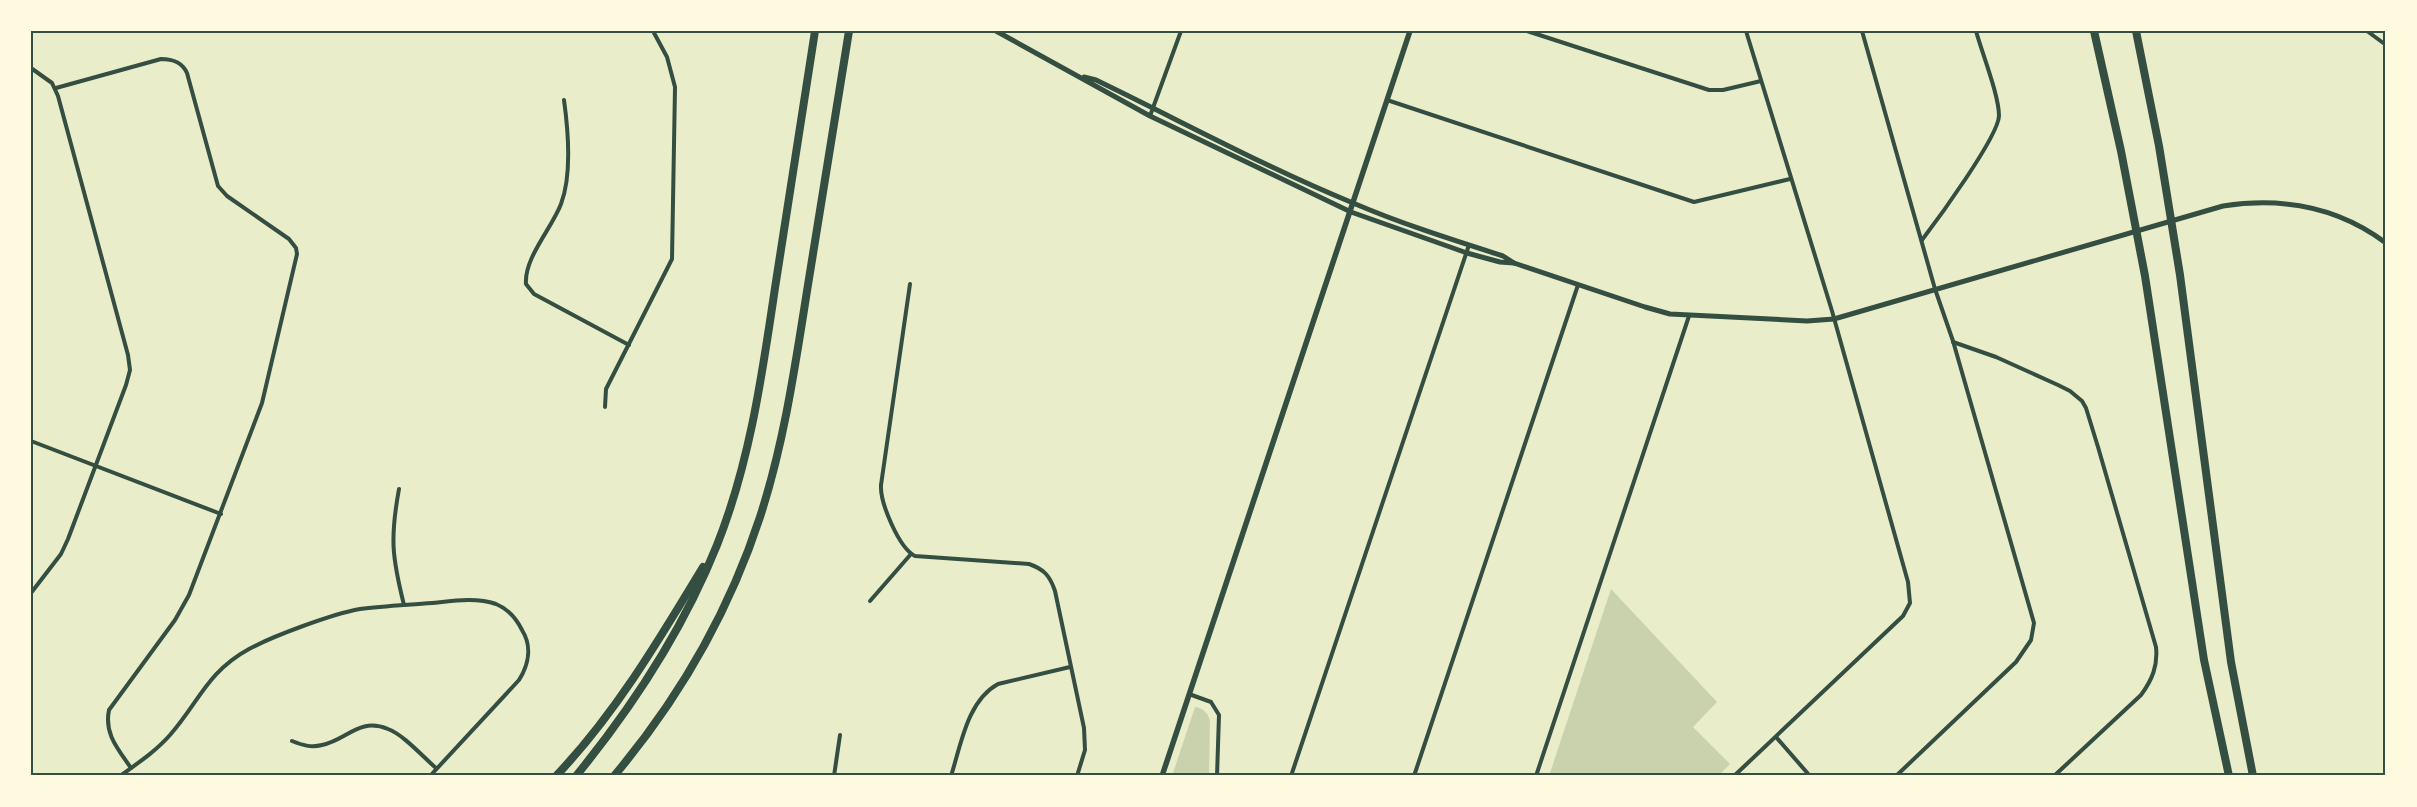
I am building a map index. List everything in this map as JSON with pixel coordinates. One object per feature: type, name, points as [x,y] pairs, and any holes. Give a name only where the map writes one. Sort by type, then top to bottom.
[{"type":"highway","points":[[576,776],[616,727],[660,660],[685,615],[717,545],[744,463],[756,411],[815,31]]},
{"type":"highway","points":[[614,776],[649,733],[700,653],[723,608],[760,518],[785,425],[849,31]]},
{"type":"highway","points":[[2094,31],[2121,151],[2144,276],[2204,660],[2229,776]]},
{"type":"highway","points":[[2136,31],[2159,146],[2180,275],[2230,662],[2253,776]]},
{"type":"highway","points":[[556,776],[603,722],[628,687],[717,545]]},
{"type":"main road","points":[[1162,776],[1410,31]]},
{"type":"street","points":[[605,407],[606,389],[669,268],[674,249],[674,78],[668,57],[653,31]]},
{"type":"street","points":[[996,31],[1021,47],[1081,76],[1096,80],[1284,172],[1354,203],[1503,256],[1514,263],[1661,312],[1689,316],[1807,321],[1834,319],[1935,288],[2223,206],[2264,202],[2305,206],[2351,221],[2386,243]]},
{"type":"street","points":[[1150,116],[1181,31]]},
{"type":"street","points":[[1527,31],[1709,90],[1723,90],[1761,81]]},
{"type":"street","points":[[1734,776],[1903,616],[1911,598],[1834,319],[1746,31]]},
{"type":"street","points":[[1862,31],[1935,288],[1953,342],[2030,605],[2034,632],[2031,640],[2016,662],[1896,776]]},
{"type":"street","points":[[1922,240],[1988,143],[1998,124],[1998,105],[1976,31]]},
{"type":"street","points":[[2367,31],[2386,45]]},
{"type":"street","points":[[56,88],[161,59],[179,63],[187,73],[218,186],[234,201],[289,239],[296,248],[294,273],[262,403],[221,514],[183,608],[109,710],[107,726],[109,734],[131,768]]},
{"type":"street","points":[[31,68],[47,78],[56,88],[129,363],[126,385],[64,546],[31,593]]},
{"type":"street","points":[[1081,76],[1093,86],[1150,116],[1351,212],[1467,252],[1500,262],[1514,263]]},
{"type":"street","points":[[564,100],[567,138],[564,193],[556,215],[529,264],[526,284],[534,294],[629,344]]},
{"type":"street","points":[[1387,100],[1694,202],[1790,179]]},
{"type":"street","points":[[1291,776],[1470,245]]},
{"type":"street","points":[[910,284],[881,493],[884,507],[902,543],[911,554],[932,558],[1029,564],[1043,570],[1055,591],[1086,738],[1083,758],[1077,776]]},
{"type":"street","points":[[1414,776],[1578,285]]},
{"type":"street","points":[[1536,776],[1689,316]]},
{"type":"street","points":[[1953,342],[1996,357],[2058,385],[2070,391],[2082,401],[2098,447],[2156,647],[2154,672],[2141,695],[2054,776]]},
{"type":"street","points":[[31,441],[221,514]]},
{"type":"street","points":[[399,488],[394,516],[392,548],[404,606]]},
{"type":"street","points":[[870,601],[911,554]]},
{"type":"street","points":[[120,776],[170,735],[215,674],[250,649],[347,612],[455,601],[490,602],[510,613],[527,640],[528,660],[520,680],[430,776]]},
{"type":"street","points":[[951,776],[971,716],[978,702],[991,689],[998,684],[1070,667]]},
{"type":"street","points":[[1189,694],[1211,702],[1219,715],[1217,776]]},
{"type":"street","points":[[292,741],[304,746],[323,745],[353,729],[375,726],[394,732],[436,768]]},
{"type":"street","points":[[834,776],[840,735]]},
{"type":"street","points":[[1776,737],[1810,776]]},
{"type":"green space","points":[[1611,589],[1717,702],[1693,727],[1730,764],[1718,776],[1549,776]]},
{"type":"green space","points":[[1195,707],[1205,711],[1210,721],[1209,776],[1172,776]]}]
